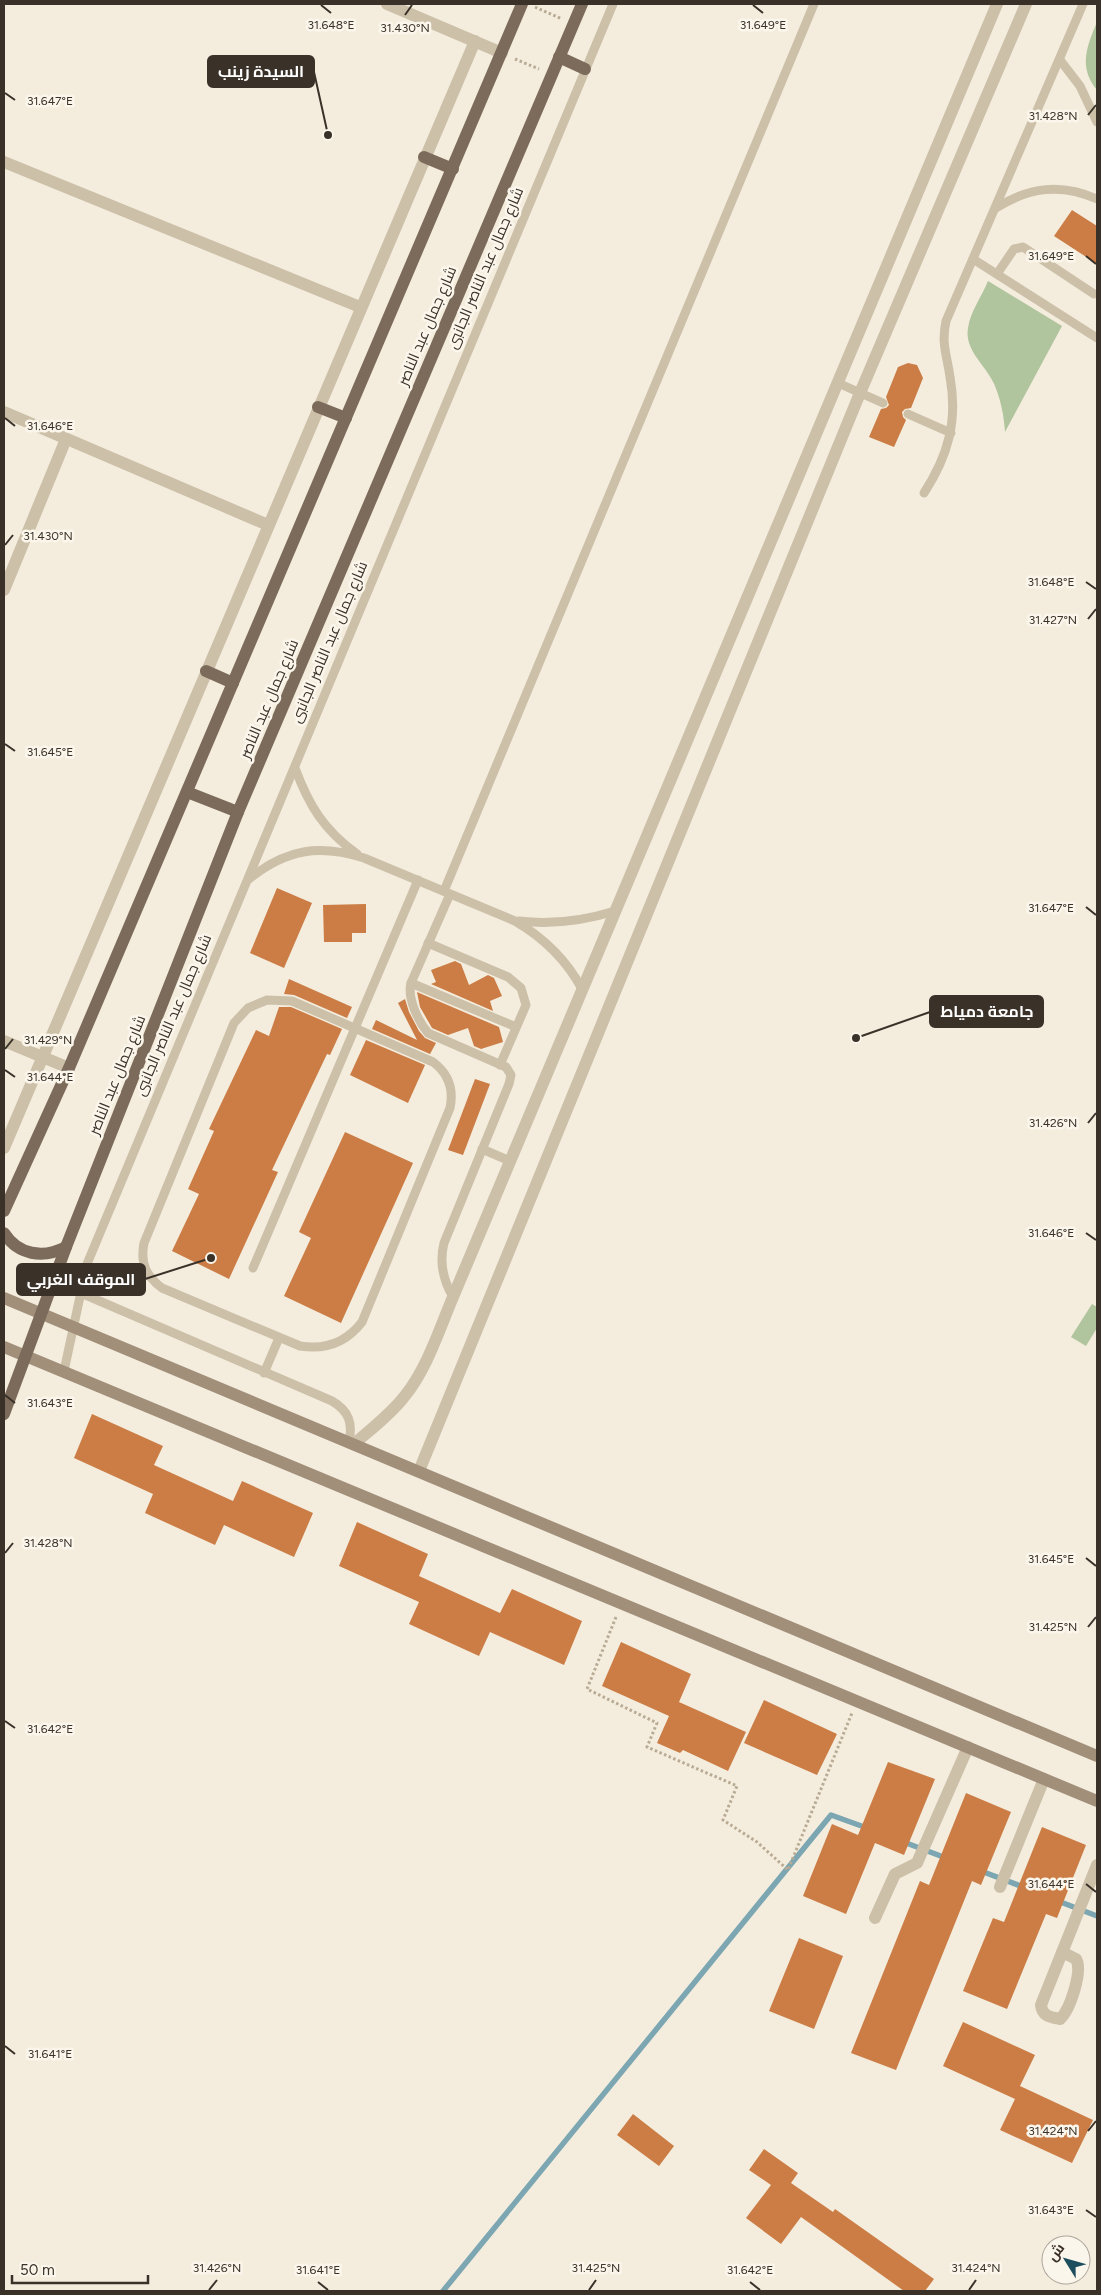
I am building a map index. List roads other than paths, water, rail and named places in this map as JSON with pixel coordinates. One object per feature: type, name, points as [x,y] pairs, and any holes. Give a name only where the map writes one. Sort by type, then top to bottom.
[{"type":"main road","points":[[4,1211],[69,1068],[522,4]]},
{"type":"main road","name":"شارع جمال عبد الناصر","points":[[4,1414],[66,1247],[238,812],[582,4]]},
{"type":"main road","points":[[559,58],[585,70]]},
{"type":"main road","points":[[424,157],[453,169]]},
{"type":"main road","points":[[318,407],[346,418]]},
{"type":"main road","points":[[206,671],[233,683]]},
{"type":"main road","points":[[187,792],[238,812]]},
{"type":"main road","points":[[4,1233],[14,1245],[30,1253],[49,1254],[66,1247]]},
{"type":"main road","points":[[4,1298],[1097,1756]]},
{"type":"main road","points":[[4,1347],[1097,1801]]},
{"type":"street","points":[[387,4],[502,53]]},
{"type":"street","points":[[351,1443],[390,1412],[404,1397],[417,1378],[453,1298],[997,4]]},
{"type":"street","points":[[419,1471],[860,393],[1026,4]]},
{"type":"street","points":[[4,1148],[360,307],[475,41]]},
{"type":"street","points":[[4,162],[360,307]]},
{"type":"street","points":[[4,412],[268,525]]},
{"type":"street","points":[[4,590],[66,438]]},
{"type":"street","points":[[4,1041],[69,1068]]},
{"type":"street","points":[[875,1918],[895,1874],[917,1863],[968,1748]]},
{"type":"street","points":[[1000,1887],[1044,1779]]},
{"type":"street","points":[[1062,1952],[1076,1959],[1080,1970],[1068,2008],[1060,2019],[1046,2016],[1042,2012],[1041,2005],[1062,1952],[1097,1865]]},
{"type":"lane","name":"شارع جمال عبد الناصر الجانبى","points":[[64,1371],[87,1264],[613,4]]},
{"type":"lane","points":[[453,1298],[444,1280],[442,1250],[511,1080],[509,1071],[500,1065],[428,1033],[423,1027],[411,996],[411,983],[814,4]]},
{"type":"lane","points":[[924,493],[945,454],[951,433],[953,393],[944,352],[946,321],[1083,4]]},
{"type":"lane","points":[[1060,60],[1080,86],[1097,122]]},
{"type":"lane","points":[[996,208],[1011,198],[1029,191],[1047,188],[1066,189],[1097,200]]},
{"type":"lane","points":[[997,274],[1014,248],[1023,247],[1094,294]]},
{"type":"lane","points":[[973,259],[1097,338]]},
{"type":"lane","points":[[838,383],[884,403]]},
{"type":"lane","points":[[908,414],[951,433]]},
{"type":"lane","points":[[294,768],[305,795],[320,820],[340,841],[364,858]]},
{"type":"lane","points":[[246,881],[263,868],[281,858],[302,852],[323,850],[343,852],[364,858],[515,920],[554,949],[582,989]]},
{"type":"lane","points":[[253,1268],[418,880]]},
{"type":"lane","points":[[515,920],[555,923],[595,917],[615,911]]},
{"type":"lane","points":[[428,943],[515,982],[524,996],[526,1005],[500,1065]]},
{"type":"lane","points":[[411,983],[516,1027]]},
{"type":"lane","points":[[267,1000],[283,1000],[355,1028],[433,1062],[446,1074],[452,1091],[450,1108],[362,1322],[356,1330],[340,1342],[320,1348],[300,1346],[162,1288],[147,1274],[142,1258],[144,1243],[229,1033],[240,1015],[257,1003],[267,1000]]},
{"type":"lane","points":[[482,1149],[510,1161]]},
{"type":"lane","points":[[53,1281],[340,1406],[350,1421],[352,1428],[351,1443]]},
{"type":"lane","points":[[264,1372],[279,1338]]},
{"type":"waterway","points":[[443,2291],[831,1815],[867,1828]]},
{"type":"waterway","points":[[901,1841],[946,1858]]},
{"type":"waterway","points":[[981,1871],[1026,1888]]},
{"type":"waterway","points":[[1058,1901],[1097,1916]]},
{"type":"place","name":"السيدة زينب","points":[[328,135]]},
{"type":"place","name":"جامعة دمياط","points":[[856,1038]]},
{"type":"place","name":"الموقف الغربي","points":[[211,1258]]}]
